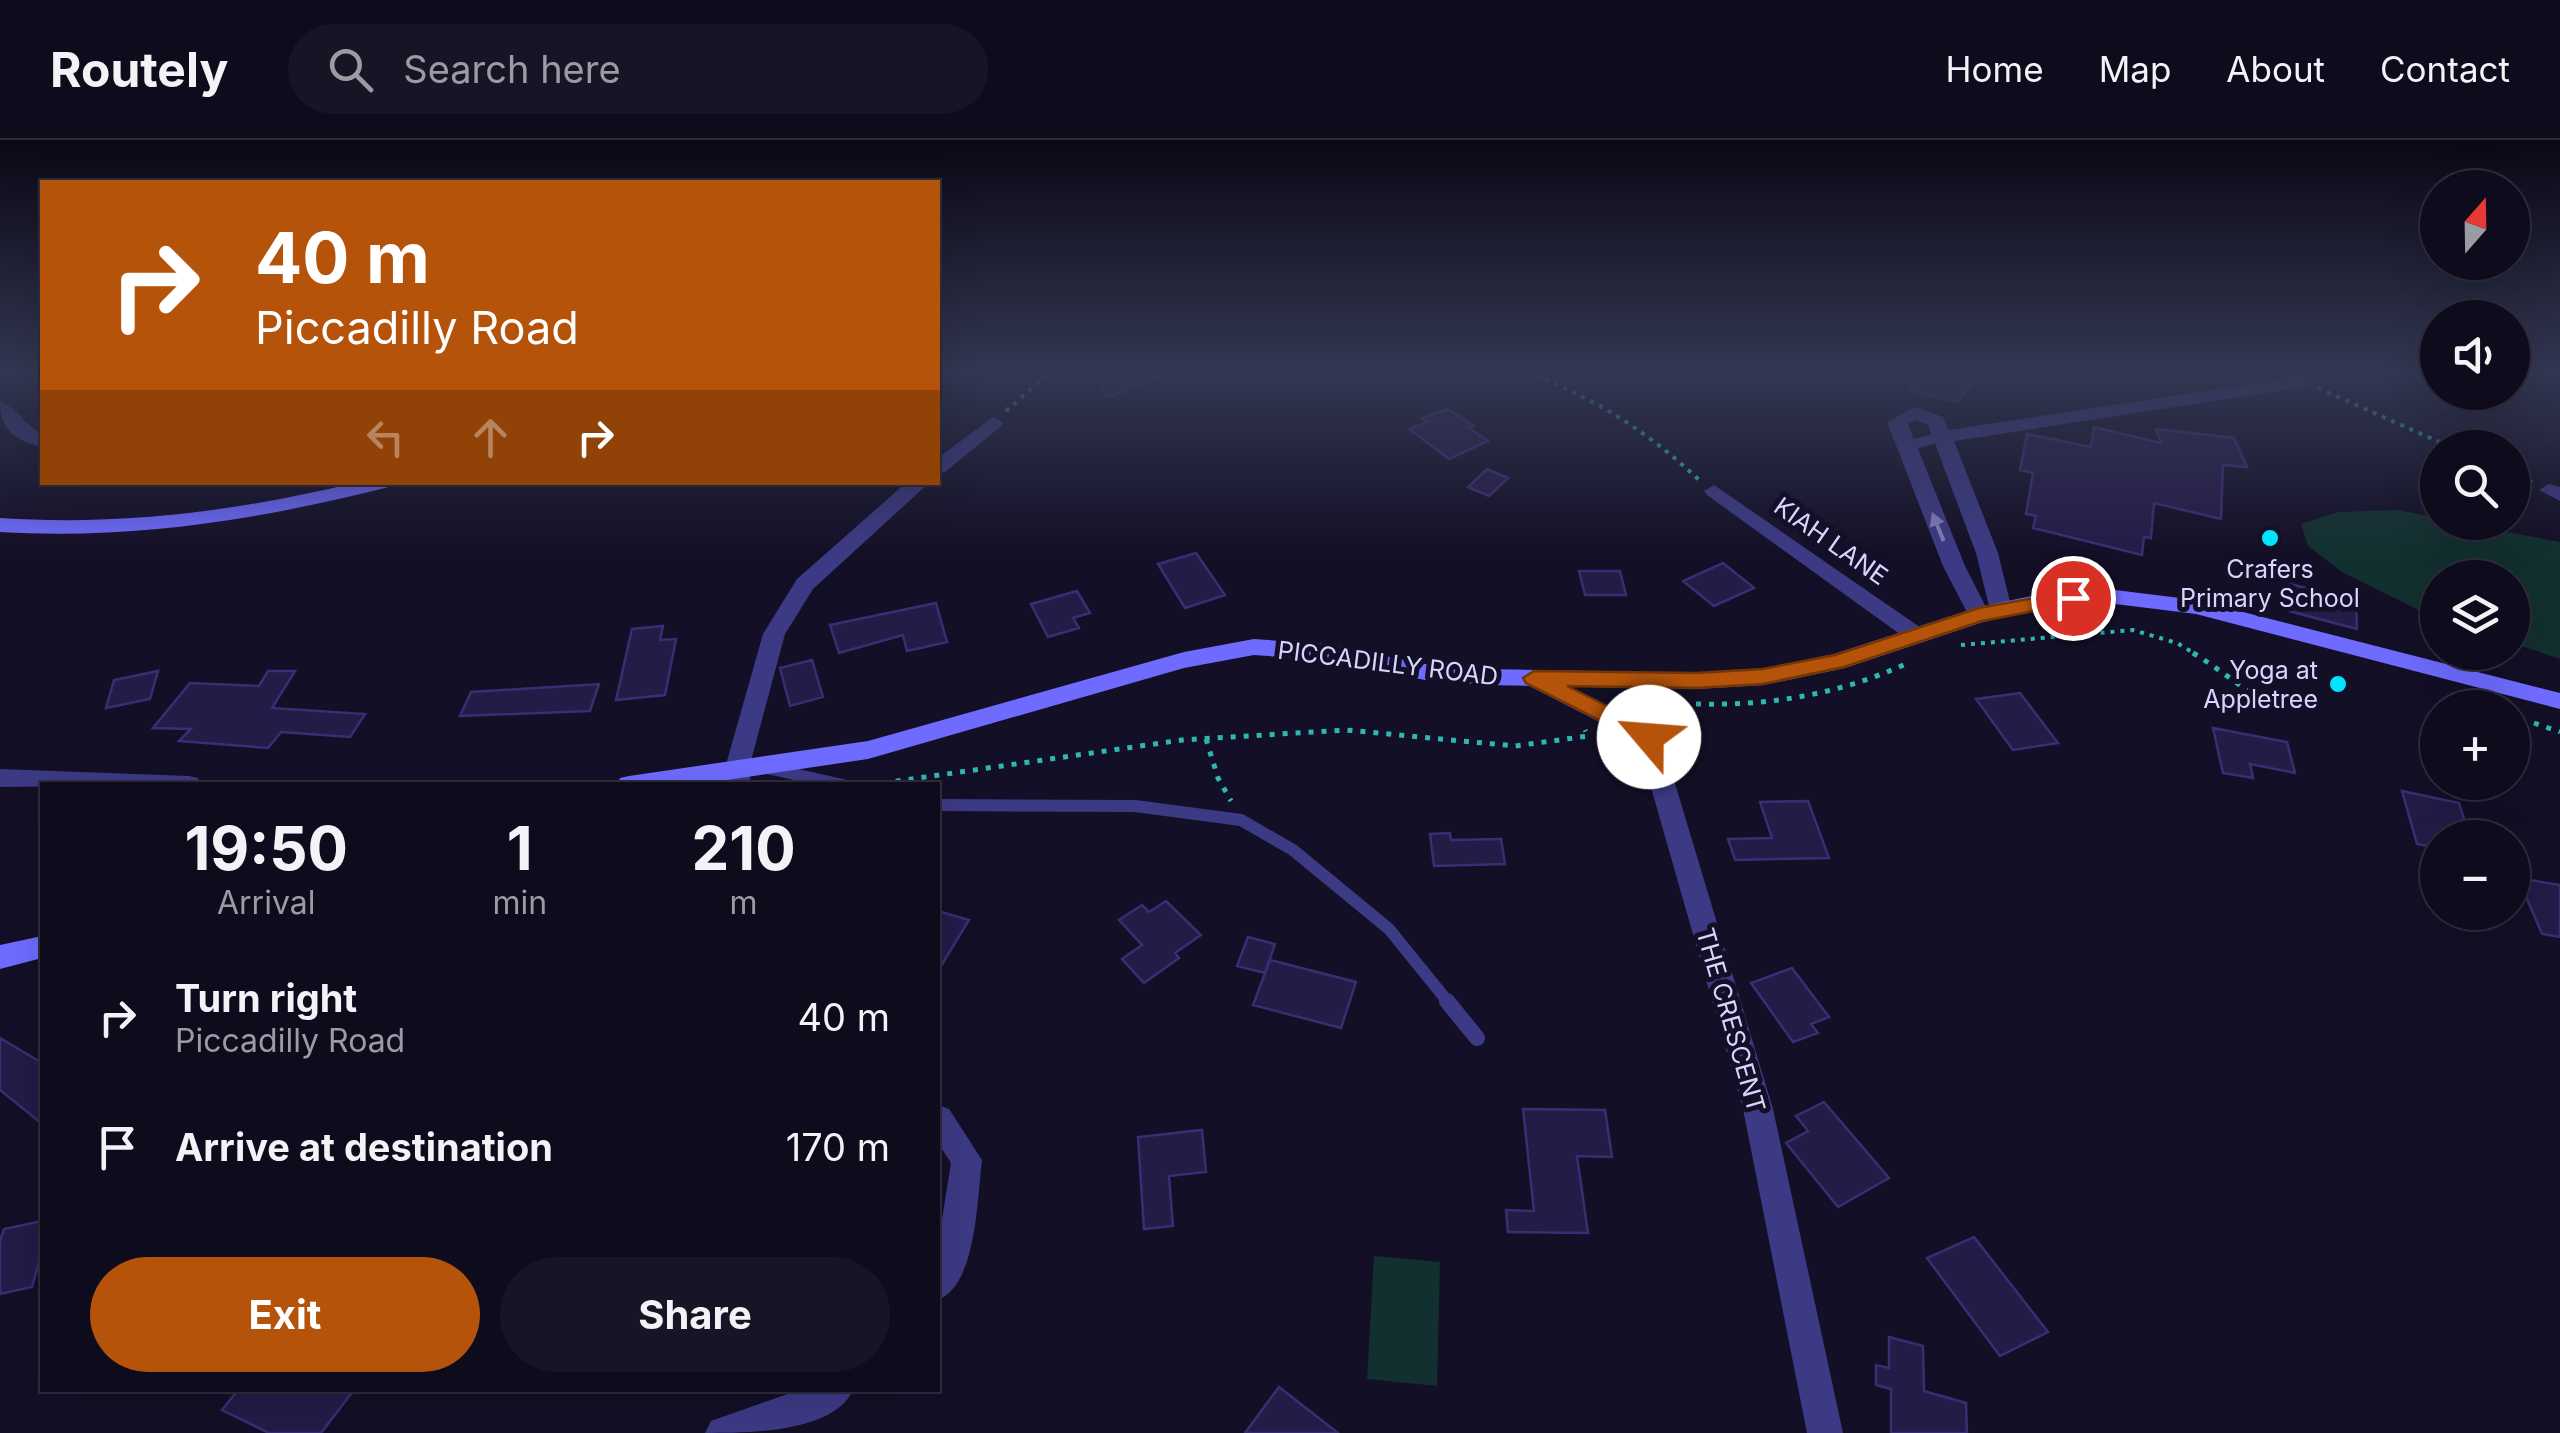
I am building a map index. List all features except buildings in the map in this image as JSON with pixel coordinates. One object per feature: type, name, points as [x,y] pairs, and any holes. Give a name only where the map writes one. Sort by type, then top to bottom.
[{"type":"main road","points":[[0,525],[130,527],[198,521],[324,490],[363,485]]},
{"type":"main road","name":"PICCADILLY ROAD","points":[[659,782],[746,773],[868,750],[1184,660],[1254,647],[1325,652],[1426,672],[1696,681],[1763,677],[1924,643],[1990,612],[2099,595],[2164,602],[2320,637],[2560,701]]},
{"type":"main road","points":[[0,958],[40,947]]},
{"type":"street","points":[[940,466],[981,433]]},
{"type":"street","points":[[1901,433],[1954,566],[1990,612]]},
{"type":"street","points":[[1941,433],[1987,552],[1990,612]]},
{"type":"street","points":[[1942,437],[1966,433]]},
{"type":"street","points":[[746,773],[774,634],[806,584],[917,485]]},
{"type":"street","name":"KIAH LANE","points":[[1714,491],[1924,643]]},
{"type":"street","name":"THE CRESCENT","points":[[1534,678],[1649,737],[1758,1109],[1825,1433]]},
{"type":"street","points":[[0,778],[109,782]]},
{"type":"street","points":[[940,1122],[967,1160],[949,1272],[940,1282]]},
{"type":"street","points":[[724,1433],[834,1392]]},
{"type":"lane","points":[[1905,446],[1942,437]]},
{"type":"lane","points":[[746,773],[819,782]]},
{"type":"lane","points":[[940,805],[1134,806],[1241,820],[1294,850],[1389,929],[1477,1038]]},
{"type":"path","points":[[1643,433],[1663,445],[1686,470],[1714,491]]},
{"type":"path","points":[[1693,704],[1733,706],[1802,700],[1891,671],[1924,643],[2059,639],[2134,630],[2178,643],[2227,674],[2252,696],[2280,709]]},
{"type":"path","points":[[888,782],[993,764],[1206,739],[1346,730],[1515,746],[1588,736],[1573,698]]},
{"type":"path","points":[[2534,722],[2560,732]]},
{"type":"path","points":[[1206,739],[1218,778],[1241,820]]},
{"type":"green space","points":[[2398,510],[2420,515],[2420,540],[2530,540],[2530,536],[2560,542],[2560,659],[2530,649],[2530,560],[2420,560],[2420,611],[2342,572],[2308,546],[2301,524],[2338,512]]},
{"type":"green space","points":[[1374,1256],[1440,1262],[1437,1386],[1367,1379]]},
{"type":"place","name":"Crafers Primary School","points":[[2270,538]]},
{"type":"place","name":"Yoga at Appletree","points":[[2338,684]]},
{"type":"route","points":[[1649,737],[1534,678],[1696,681],[1763,677],[1837,662],[1979,615],[2073,598]]}]
